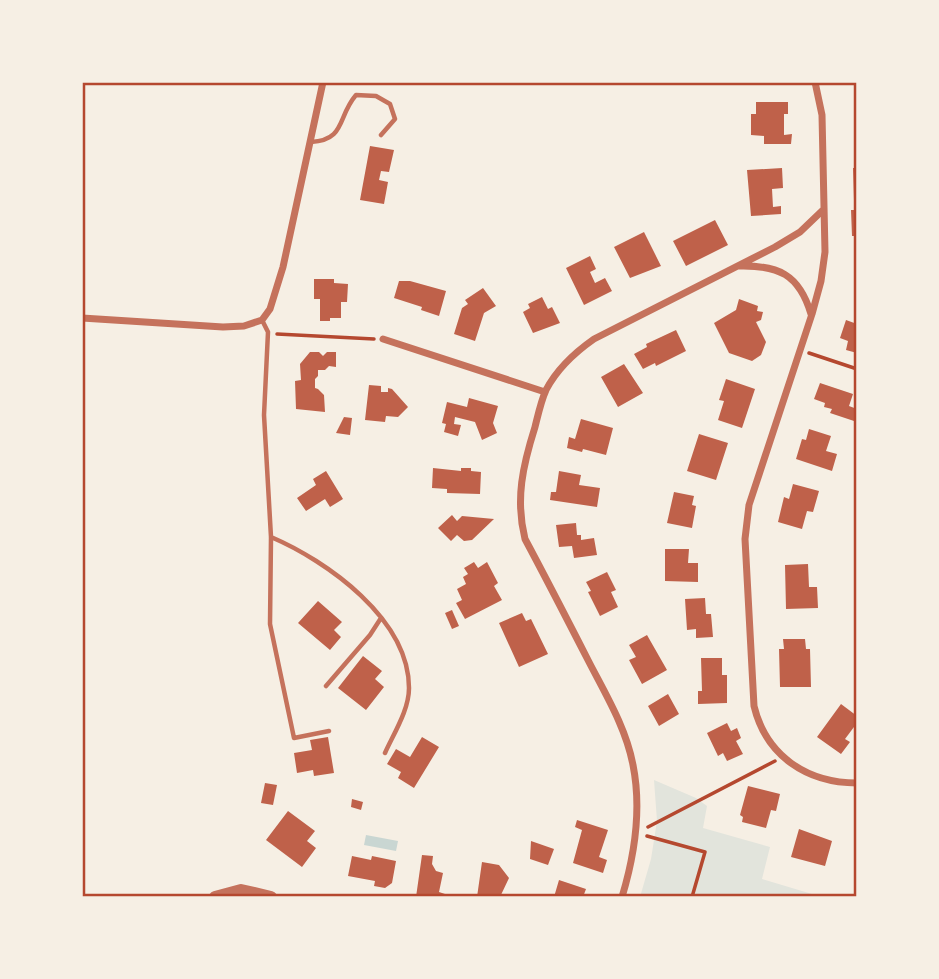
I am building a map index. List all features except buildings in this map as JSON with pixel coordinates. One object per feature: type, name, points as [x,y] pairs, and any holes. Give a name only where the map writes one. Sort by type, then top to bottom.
[{"type":"street","points":[[82,318],[223,327],[244,326],[262,320],[270,309],[283,267],[323,82]]},
{"type":"street","points":[[816,82],[822,115],[825,252],[812,314],[749,505],[746,540],[754,706],[758,725],[782,757],[796,768],[836,783],[857,783]]},
{"type":"street","points":[[622,897],[632,864],[637,796],[633,764],[624,730],[526,539],[522,524],[522,474],[545,391],[575,353],[594,339],[800,232],[823,210]]},
{"type":"street","points":[[735,266],[762,266],[779,270],[799,286],[807,298],[812,314]]},
{"type":"street","points":[[383,339],[545,391]]},
{"type":"street","points":[[215,897],[241,890],[271,897]]},
{"type":"lane","points":[[310,142],[324,141],[335,135],[349,103],[356,95],[376,96],[390,104],[395,119],[382,135]]},
{"type":"lane","points":[[262,320],[268,332],[264,415],[271,537],[270,624],[294,738],[329,731]]},
{"type":"lane","points":[[271,537],[293,547],[363,595],[396,640],[407,670],[410,690],[385,753]]},
{"type":"lane","points":[[326,686],[370,635],[381,618]]},
{"type":"path","points":[[291,336],[383,339]]},
{"type":"path","points":[[800,350],[857,369]]},
{"type":"path","points":[[636,833],[782,757]]},
{"type":"path","points":[[636,833],[705,852],[692,897]]},
{"type":"shaded area","points":[[654,780],[696,798],[707,806],[703,828],[770,847],[762,879],[822,897],[640,897],[651,859],[657,821]]},
{"type":"shaded area","points":[[366,835],[398,841],[396,851],[364,845]]}]
